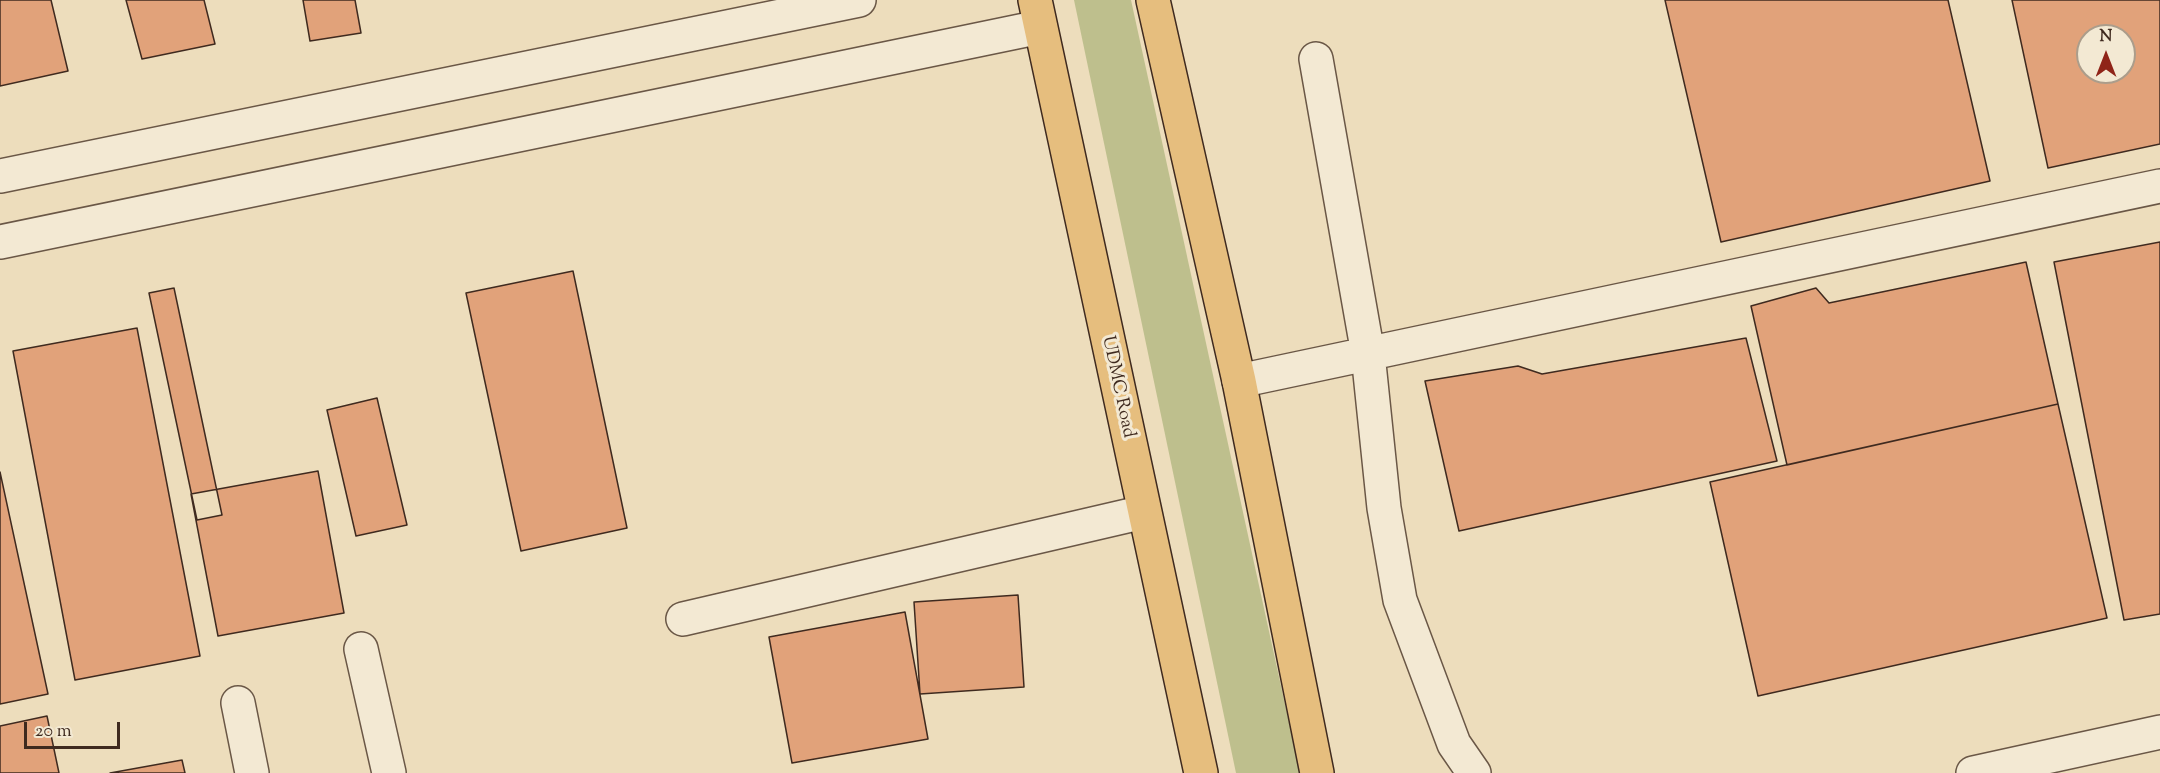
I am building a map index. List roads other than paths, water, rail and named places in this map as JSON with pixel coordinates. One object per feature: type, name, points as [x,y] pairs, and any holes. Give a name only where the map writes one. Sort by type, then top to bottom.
[{"type":"main road","points":[[1153,0],[1239,381],[1317,773]]},
{"type":"main road","name":"UDMC Road","points":[[1038,13],[1201,773]]},
{"type":"street","points":[[0,176],[859,0]]},
{"type":"street","points":[[0,242],[1038,13]]},
{"type":"street","points":[[1316,59],[1368,354],[1384,508],[1400,600],[1454,744],[1474,773]]},
{"type":"street","points":[[1239,381],[2160,186]]},
{"type":"street","points":[[683,619],[1144,512]]},
{"type":"street","points":[[361,649],[389,773]]},
{"type":"street","points":[[238,703],[252,773]]},
{"type":"street","points":[[1973,773],[2160,732]]}]
